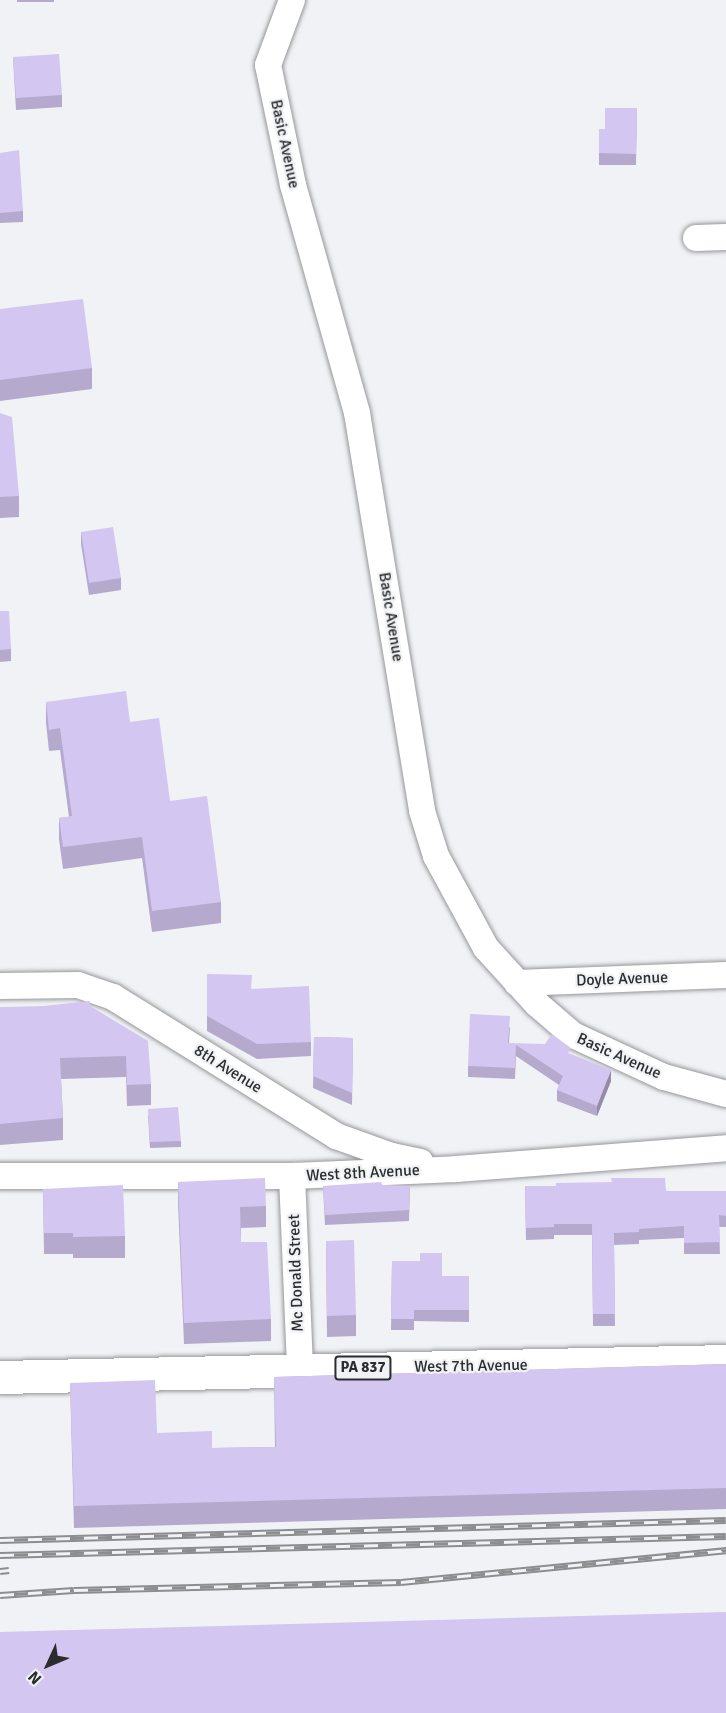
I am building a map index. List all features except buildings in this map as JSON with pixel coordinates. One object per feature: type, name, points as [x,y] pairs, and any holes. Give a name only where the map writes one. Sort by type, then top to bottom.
[{"type":"main road","name":"West 7th Avenue","points":[[0,1377],[726,1361]]},
{"type":"street","name":"Basic Avenue","points":[[292,0],[268,65],[293,185],[357,413],[422,811],[436,856],[486,948],[517,983],[573,1035],[664,1077],[726,1094]]},
{"type":"street","points":[[696,238],[726,237]]},
{"type":"street","name":"Doyle Avenue","points":[[517,983],[726,975]]},
{"type":"street","name":"8th Avenue","points":[[0,986],[78,985],[113,997],[336,1136],[392,1156],[456,1169]]},
{"type":"street","name":"West 8th Avenue","points":[[0,1176],[292,1176],[456,1169],[726,1148]]},
{"type":"street","name":"Mc Donald Street","points":[[292,1176],[300,1370]]},
{"type":"railway","points":[[0,1540],[726,1520]]},
{"type":"railway","points":[[0,1555],[726,1536]]},
{"type":"railway","points":[[0,1595],[74,1590],[401,1582],[726,1550]]},
{"type":"railway","points":[[0,1571],[9,1570]]}]
